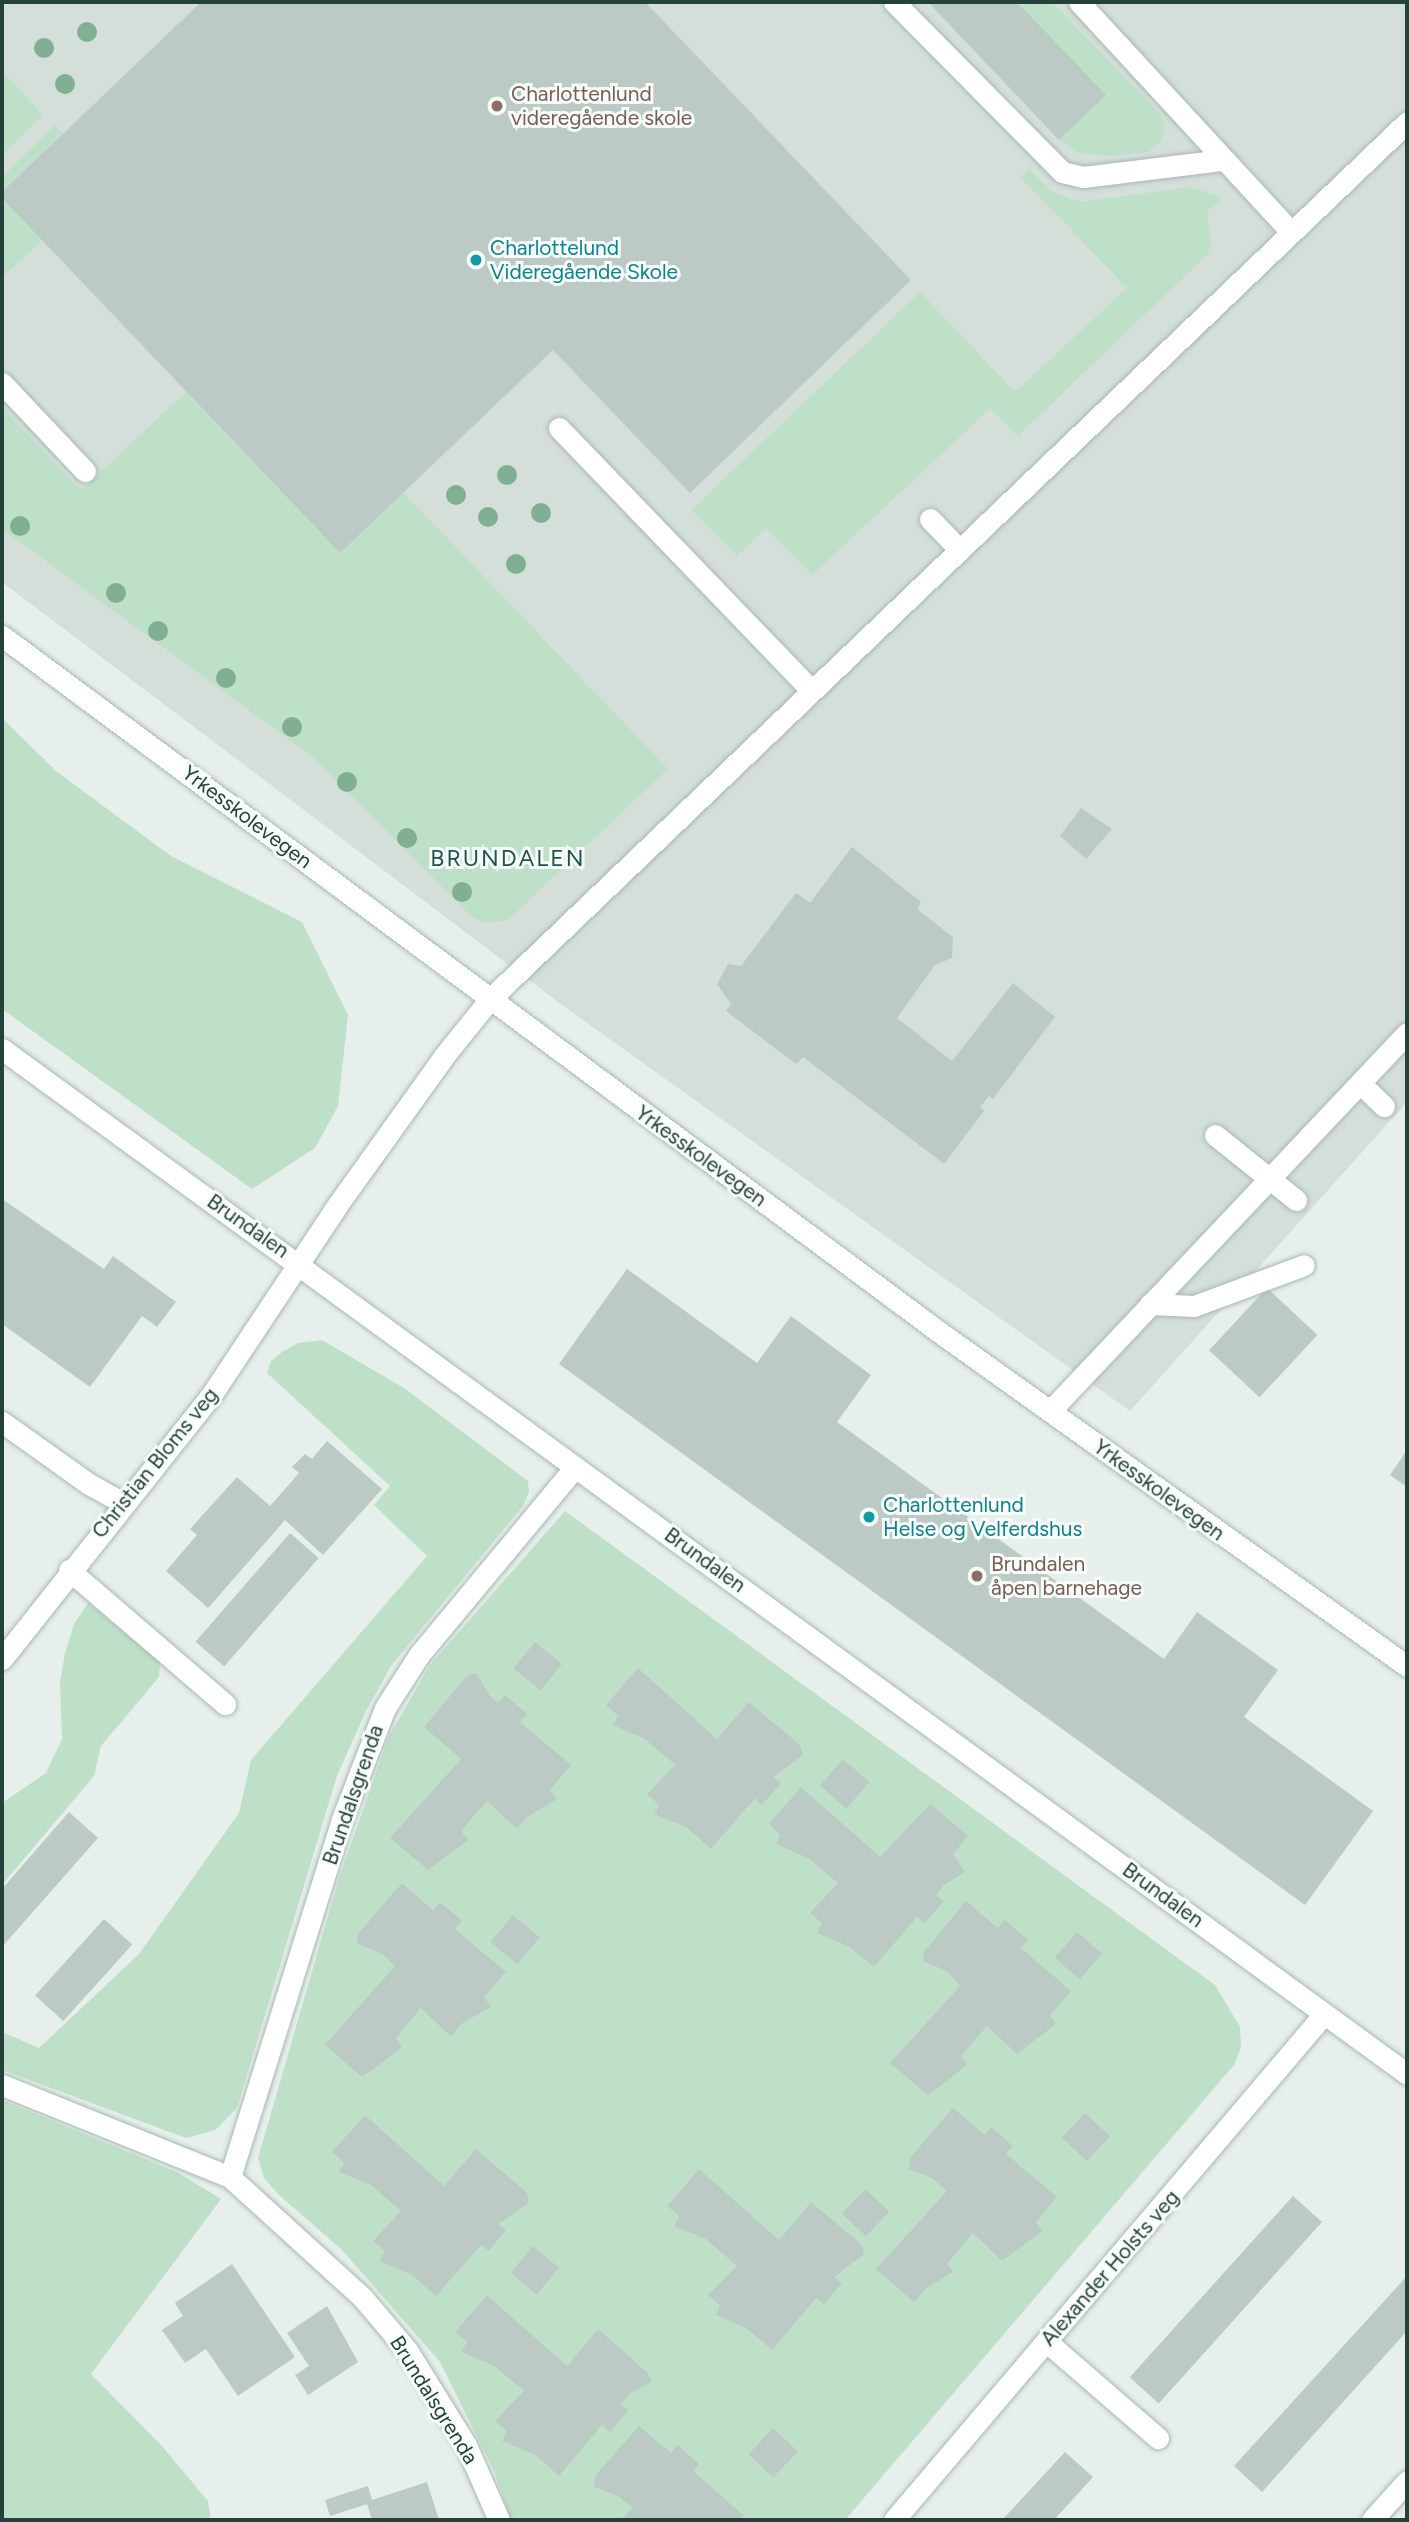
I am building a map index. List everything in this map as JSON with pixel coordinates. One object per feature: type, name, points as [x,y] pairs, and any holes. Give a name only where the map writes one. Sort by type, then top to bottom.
[{"type":"street","points":[[894,2],[1062,172],[1083,177],[1221,160]]},
{"type":"street","points":[[1079,2],[1221,160],[1290,231]]},
{"type":"street","name":"Christian Bloms veg","points":[[2,1659],[69,1570],[210,1397],[298,1261],[444,1056],[489,1000],[1407,122]]},
{"type":"street","points":[[2,383],[85,471]]},
{"type":"street","points":[[559,428],[811,690]]},
{"type":"street","points":[[930,519],[959,549]]},
{"type":"street","name":"Yrkesskolevegen","points":[[2,636],[489,1000],[1050,1411],[1407,1666]]},
{"type":"street","points":[[1050,1411],[1407,1033]]},
{"type":"street","name":"Brundalen","points":[[2,1048],[298,1261],[575,1467],[1407,2074]]},
{"type":"street","points":[[1361,1084],[1384,1106]]},
{"type":"street","points":[[1215,1135],[1296,1200]]},
{"type":"street","points":[[1150,1304],[1194,1306],[1304,1265]]},
{"type":"street","points":[[2,1422],[89,1484],[125,1504]]},
{"type":"street","name":"Brundalsgrenda","points":[[230,2177],[346,1809],[385,1708],[419,1655],[575,1467]]},
{"type":"street","points":[[69,1570],[225,1704]]},
{"type":"street","name":"Alexander Holsts veg","points":[[894,2520],[1324,2014]]},
{"type":"street","name":"Brundalsgrenda","points":[[2,2085],[230,2177],[362,2297],[407,2350],[466,2445],[499,2520]]},
{"type":"street","points":[[1047,2342],[1158,2438]]},
{"type":"street","points":[[1372,2520],[1407,2482]]},
{"type":"shaded area","points":[[2,2],[1407,2],[1407,1102],[1130,1411],[566,1008],[2,582]]},
{"type":"green space","points":[[1017,2],[1052,2],[1161,115],[1165,129],[1161,142],[1148,152],[1112,156],[1079,153],[1059,140],[1105,95]]},
{"type":"green space","points":[[2,71],[43,115],[2,155]]},
{"type":"green space","points":[[55,125],[63,134],[2,192],[2,177]]},
{"type":"green space","points":[[1029,169],[1052,191],[1080,202],[1190,187],[1216,195],[1222,201],[1209,209],[1207,218],[1212,244],[1207,255],[1018,436],[991,408],[812,575],[766,528],[737,556],[691,510],[920,292],[1015,392],[1127,288],[1020,177]]},
{"type":"green space","points":[[2,198],[42,240],[2,278]]},
{"type":"green space","points":[[186,392],[340,553],[403,492],[668,769],[508,920],[485,923],[472,917],[313,757],[2,529],[2,408],[81,490]]},
{"type":"green space","points":[[2,718],[56,771],[171,856],[302,922],[348,1015],[338,1106],[315,1148],[252,1189],[2,1009]]},
{"type":"green space","points":[[322,1340],[404,1388],[528,1481],[529,1491],[524,1505],[391,1666],[366,1711],[337,1776],[237,2108],[215,2130],[186,2138],[2,2070],[2,2032],[39,2048],[139,1954],[239,1813],[251,1760],[427,1556],[374,1505],[390,1486],[267,1373],[271,1361],[282,1352],[298,1343]]},
{"type":"green space","points":[[565,1511],[1215,1985],[1240,2027],[1241,2048],[1234,2065],[845,2520],[511,2520],[494,2471],[440,2362],[341,2249],[279,2195],[264,2178],[258,2158],[340,1875],[389,1736],[430,1665]]},
{"type":"green space","points":[[88,1603],[160,1662],[159,1677],[101,1746],[94,1776],[2,1885],[2,1803],[46,1773],[62,1739],[60,1683],[65,1653],[74,1624]]},
{"type":"green space","points":[[2,2100],[177,2172],[221,2199],[91,2374],[162,2446],[208,2501],[211,2520],[2,2520]]},
{"type":"building","name":"Charlottelund Videregående Skole","points":[[201,2],[645,2],[911,280],[690,493],[553,350],[340,553],[2,198],[2,192]]},
{"type":"building","points":[[928,2],[1017,2],[1106,95],[1059,140]]},
{"type":"building","points":[[1081,808],[1112,829],[1086,859],[1060,836]]},
{"type":"building","points":[[852,847],[921,902],[917,909],[953,937],[952,958],[935,965],[897,1018],[952,1061],[1013,983],[1055,1017],[993,1099],[989,1096],[980,1107],[984,1111],[944,1164],[803,1057],[796,1064],[726,1011],[731,1004],[717,984],[728,964],[741,966],[796,893],[810,903]]},
{"type":"building","points":[[2,1199],[104,1269],[113,1256],[176,1302],[157,1327],[142,1316],[90,1387],[2,1324]]},
{"type":"building","name":"Charlottenlund Helse og Velferdshus","points":[[627,1269],[757,1363],[791,1316],[871,1375],[837,1422],[1164,1659],[1197,1612],[1278,1670],[1244,1717],[1373,1811],[1305,1905],[559,1364]]},
{"type":"building","points":[[1267,1288],[1317,1335],[1259,1397],[1209,1350]]},
{"type":"building","points":[[327,1441],[382,1489],[323,1555],[285,1520],[208,1608],[166,1571],[197,1535],[190,1529],[237,1477],[270,1506],[299,1473],[292,1467],[305,1454],[312,1459]]},
{"type":"building","points":[[1407,1450],[1407,1487],[1390,1475]]},
{"type":"building","points":[[290,1533],[319,1558],[224,1667],[196,1642]]},
{"type":"building","points":[[535,1642],[562,1664],[541,1690],[514,1668]]},
{"type":"building","points":[[638,1668],[717,1739],[749,1702],[800,1745],[803,1755],[773,1777],[781,1783],[762,1805],[755,1798],[711,1849],[686,1827],[654,1814],[659,1805],[647,1794],[675,1765],[645,1739],[613,1725],[618,1716],[606,1705]]},
{"type":"building","points":[[476,1673],[490,1696],[498,1703],[505,1695],[527,1714],[520,1722],[571,1765],[550,1790],[557,1799],[527,1817],[517,1829],[487,1801],[461,1831],[468,1840],[428,1870],[390,1838],[461,1759],[424,1727],[467,1676]]},
{"type":"building","points":[[843,1759],[869,1782],[846,1808],[820,1785]]},
{"type":"building","points":[[801,1787],[880,1857],[930,1804],[968,1836],[953,1854],[965,1872],[944,1885],[936,1895],[944,1901],[925,1923],[917,1917],[874,1967],[848,1946],[817,1933],[822,1923],[810,1913],[838,1883],[808,1858],[776,1844],[780,1835],[769,1824]]},
{"type":"building","points":[[69,1812],[98,1838],[2,1947],[2,1889]]},
{"type":"building","points":[[402,1883],[433,1910],[440,1902],[462,1921],[455,1929],[506,1972],[484,1997],[491,2007],[461,2024],[451,2037],[421,2008],[396,2038],[402,2048],[362,2077],[325,2045],[395,1966],[381,1953],[357,1944],[358,1934]]},
{"type":"building","points":[[966,1901],[998,1928],[1005,1920],[1028,1940],[1021,1948],[1071,1991],[1050,2015],[1056,2024],[1017,2054],[987,2026],[961,2056],[967,2065],[928,2095],[890,2063],[960,1986],[947,1971],[923,1961],[924,1952]]},
{"type":"building","points":[[513,1915],[540,1937],[517,1964],[491,1942]]},
{"type":"building","points":[[104,1919],[132,1944],[63,2021],[35,1996]]},
{"type":"building","points":[[1077,1932],[1102,1954],[1080,1979],[1055,1958]]},
{"type":"building","points":[[953,2108],[985,2135],[991,2127],[1013,2146],[1006,2154],[1057,2197],[1036,2222],[1042,2231],[1002,2261],[973,2233],[947,2264],[953,2272],[925,2289],[914,2302],[876,2269],[947,2191],[932,2178],[909,2169],[910,2158]]},
{"type":"building","points":[[1085,2113],[1110,2136],[1087,2161],[1062,2138]]},
{"type":"building","points":[[365,2115],[444,2186],[476,2149],[527,2193],[529,2202],[499,2224],[506,2230],[489,2251],[481,2245],[436,2296],[412,2275],[380,2261],[385,2251],[373,2241],[401,2211],[371,2185],[339,2172],[344,2163],[332,2152]]},
{"type":"building","points":[[699,2169],[779,2240],[811,2202],[862,2245],[864,2254],[834,2277],[842,2283],[824,2304],[816,2298],[772,2350],[746,2328],[716,2315],[720,2305],[708,2295],[737,2266],[706,2239],[674,2226],[679,2216],[667,2206]]},
{"type":"building","points":[[865,2189],[889,2212],[866,2236],[842,2214]]},
{"type":"building","points":[[1293,2196],[1322,2222],[1159,2403],[1130,2377]]},
{"type":"building","points":[[533,2246],[559,2268],[537,2295],[511,2273]]},
{"type":"building","points":[[232,2264],[295,2357],[238,2396],[206,2349],[185,2363],[162,2330],[183,2316],[175,2303]]},
{"type":"building","points":[[1407,2276],[1407,2331],[1262,2492],[1234,2466]]},
{"type":"building","points":[[487,2295],[567,2366],[598,2329],[648,2373],[651,2382],[629,2394],[621,2404],[628,2410],[610,2432],[602,2425],[559,2476],[534,2454],[502,2441],[507,2431],[495,2421],[524,2391],[493,2365],[461,2352],[467,2342],[455,2332]]},
{"type":"building","points":[[327,2306],[358,2362],[308,2395],[295,2375],[309,2366],[287,2333]]},
{"type":"building","points":[[639,2426],[671,2453],[678,2445],[699,2464],[693,2471],[743,2515],[739,2520],[620,2520],[633,2508],[618,2496],[594,2487],[595,2476]]},
{"type":"building","points":[[773,2428],[798,2451],[773,2478],[748,2454]]},
{"type":"building","points":[[1065,2452],[1093,2477],[1054,2520],[1002,2520]]},
{"type":"building","points":[[427,2482],[439,2520],[372,2520],[367,2504],[330,2516],[325,2500],[368,2486],[372,2500]]},
{"type":"place","name":"Charlottenlund videregående skole","points":[[497,106]]},
{"type":"place","name":"Charlottelund Videregående Skole","points":[[476,260]]},
{"type":"place","name":"Charlottenlund Helse og Velferdshus","points":[[869,1517]]},
{"type":"place","name":"Brundalen åpen barnehage","points":[[977,1576]]},
{"type":"district","name":"BRUNDALEN","points":[[508,858]]}]
